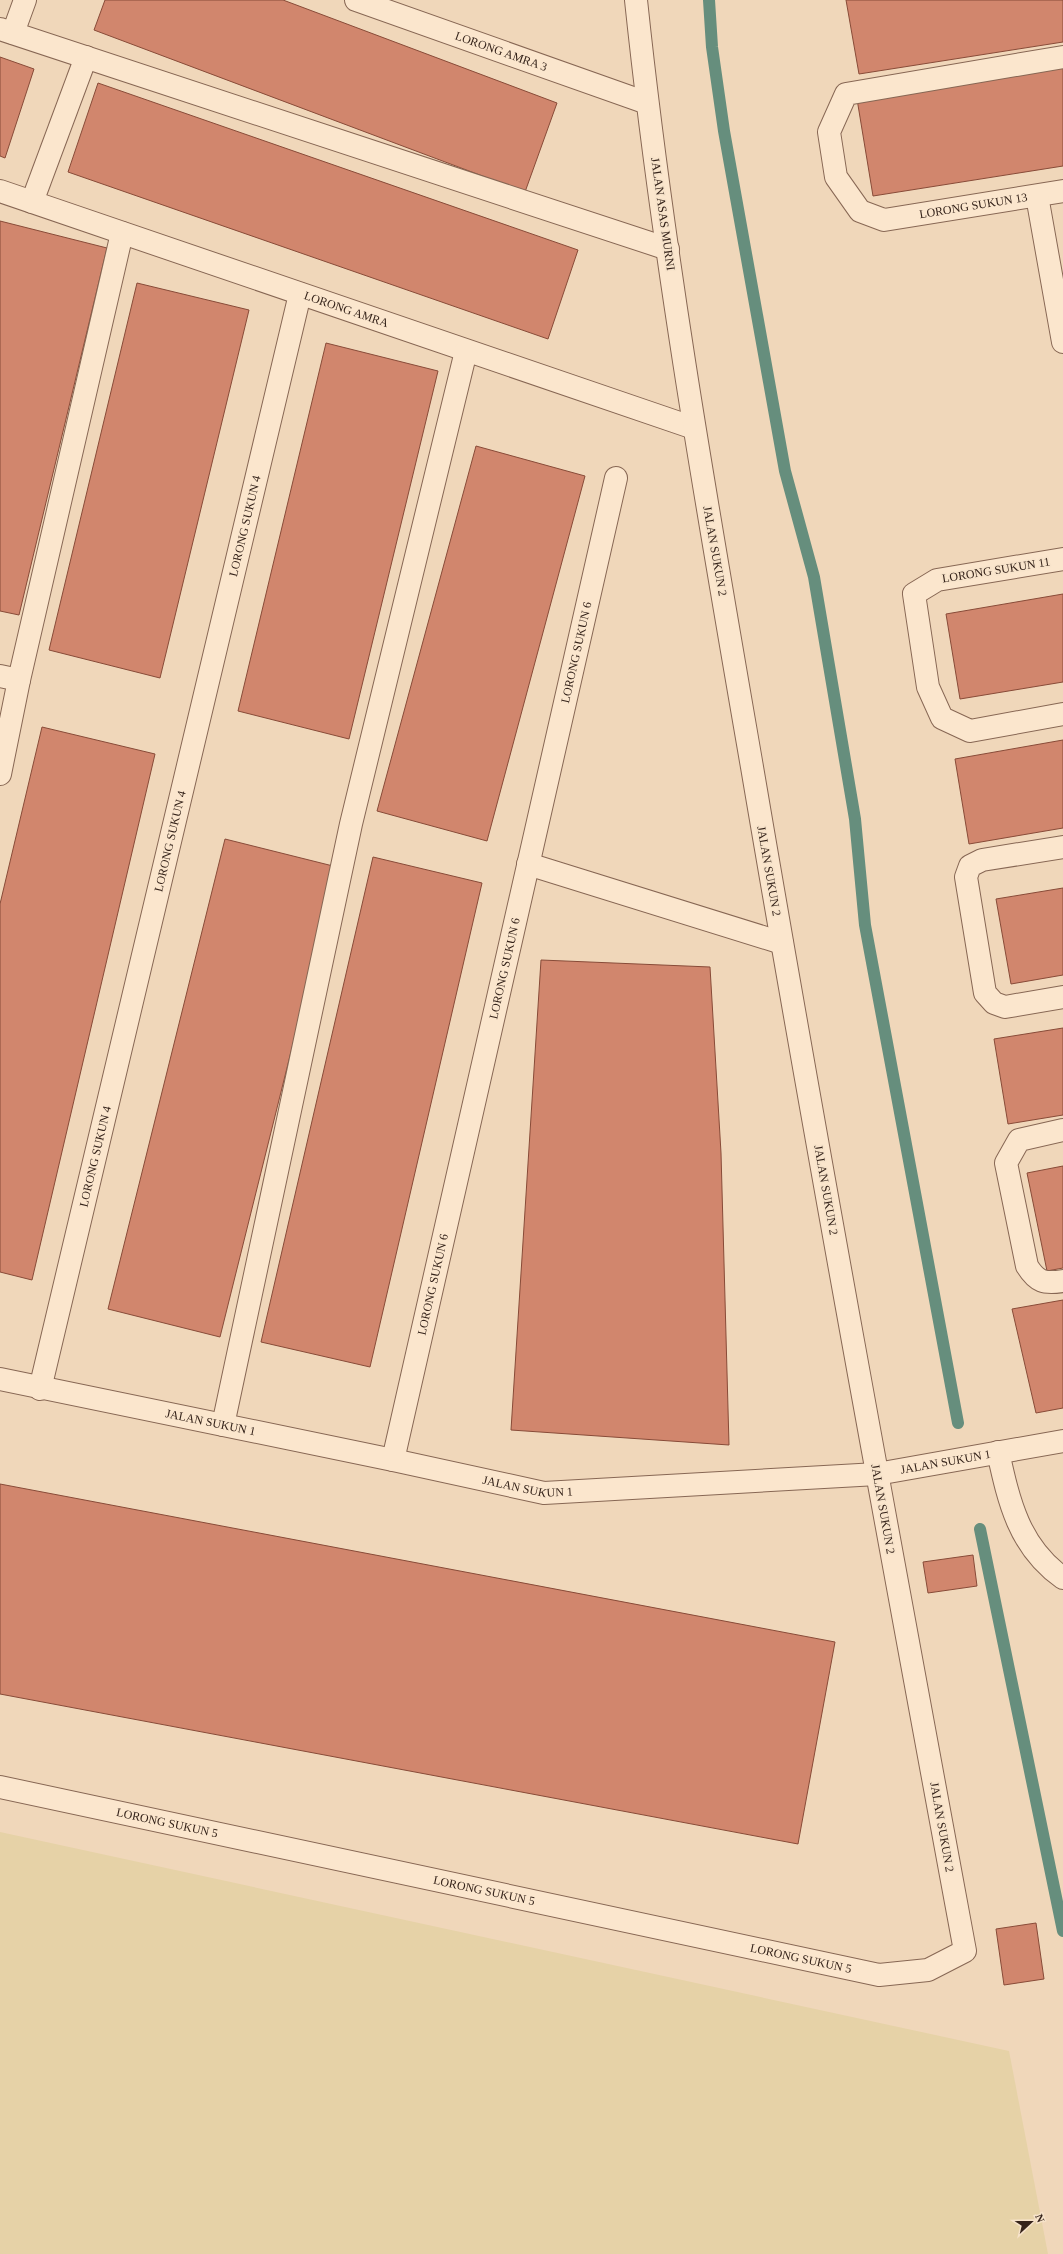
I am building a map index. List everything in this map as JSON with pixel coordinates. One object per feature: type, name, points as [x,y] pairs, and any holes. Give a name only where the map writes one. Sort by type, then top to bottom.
[{"type":"street","points":[[25,0],[7,31],[668,249]]},
{"type":"street","name":"LORONG AMRA 3","points":[[356,0],[647,103]]},
{"type":"street","name":"JALAN ASAS MURNI","points":[[636,0],[647,103],[694,428]]},
{"type":"street","points":[[32,202],[86,57]]},
{"type":"street","name":"LORONG SUKUN 13","points":[[1063,57],[846,94],[829,132],[836,177],[860,211],[884,220],[1063,191]]},
{"type":"street","name":"LORONG AMRA","points":[[0,190],[694,428]]},
{"type":"street","points":[[1037,196],[1063,342]]},
{"type":"street","points":[[0,774],[9,678],[122,233]]},
{"type":"street","name":"LORONG SUKUN 4","points":[[40,1389],[300,294]]},
{"type":"street","points":[[223,1425],[352,824],[466,351]]},
{"type":"street","name":"JALAN SUKUN 2","points":[[694,428],[782,943],[877,1474],[965,1950]]},
{"type":"street","name":"LORONG SUKUN 6","points":[[393,1460],[616,478]]},
{"type":"street","name":"LORONG SUKUN 11","points":[[1063,559],[937,580],[914,594],[916,622],[928,687],[942,718],[970,731],[1063,714]]},
{"type":"street","points":[[1063,847],[982,860],[970,866],[966,877],[984,993],[994,1003],[1005,1007],[1063,997]]},
{"type":"street","points":[[528,864],[782,943]]},
{"type":"street","points":[[1053,1132],[1019,1140],[1006,1163],[1027,1266],[1035,1278],[1049,1284],[1063,1281]]},
{"type":"street","name":"JALAN SUKUN 1","points":[[0,1379],[40,1389],[393,1460],[544,1493],[877,1474],[1063,1441]]},
{"type":"street","points":[[998,1452],[1008,1501],[1023,1534],[1039,1558],[1063,1578]]},
{"type":"street","name":"LORONG SUKUN 5","points":[[0,1787],[879,1975],[928,1970],[965,1950]]},
{"type":"shaded area","points":[[0,1832],[1009,2051],[1048,2254],[0,2254]]},
{"type":"building","points":[[105,0],[283,0],[557,103],[525,192],[94,30]]},
{"type":"building","points":[[846,0],[1063,0],[1063,42],[859,74]]},
{"type":"building","points":[[0,57],[34,69],[5,158],[0,156]]},
{"type":"building","points":[[1063,66],[1063,166],[873,196],[857,99]]},
{"type":"building","points":[[98,83],[578,250],[548,339],[68,172]]},
{"type":"building","points":[[0,221],[107,248],[19,615],[0,611]]},
{"type":"building","points":[[137,283],[249,310],[160,678],[49,650]]},
{"type":"building","points":[[326,343],[438,371],[349,739],[238,711]]},
{"type":"building","points":[[476,446],[585,476],[487,841],[377,811]]},
{"type":"building","points":[[1063,594],[1063,682],[960,699],[946,614]]},
{"type":"building","points":[[42,727],[155,754],[32,1280],[0,1272],[0,904]]},
{"type":"building","points":[[1063,740],[1063,828],[969,844],[955,759]]},
{"type":"building","points":[[225,839],[337,867],[220,1337],[108,1309]]},
{"type":"building","points":[[373,857],[482,883],[370,1367],[261,1342]]},
{"type":"building","points":[[1063,888],[1063,975],[1011,984],[996,899]]},
{"type":"building","points":[[541,960],[710,967],[721,1153],[729,1445],[511,1430]]},
{"type":"building","points":[[1063,1028],[1063,1115],[1008,1124],[994,1039]]},
{"type":"building","points":[[1063,1166],[1063,1268],[1047,1271],[1027,1173]]},
{"type":"building","points":[[1063,1300],[1063,1408],[1036,1413],[1012,1309]]},
{"type":"building","points":[[0,1484],[835,1642],[798,1844],[0,1694]]},
{"type":"building","points":[[973,1555],[977,1586],[928,1593],[923,1562]]},
{"type":"building","points":[[1036,1923],[1044,1979],[1004,1985],[996,1929]]},
{"type":"waterway","points":[[709,0],[712,47],[724,131],[785,471],[814,577],[855,819],[865,925],[958,1423]]},
{"type":"waterway","points":[[980,1529],[1063,1931]]}]
